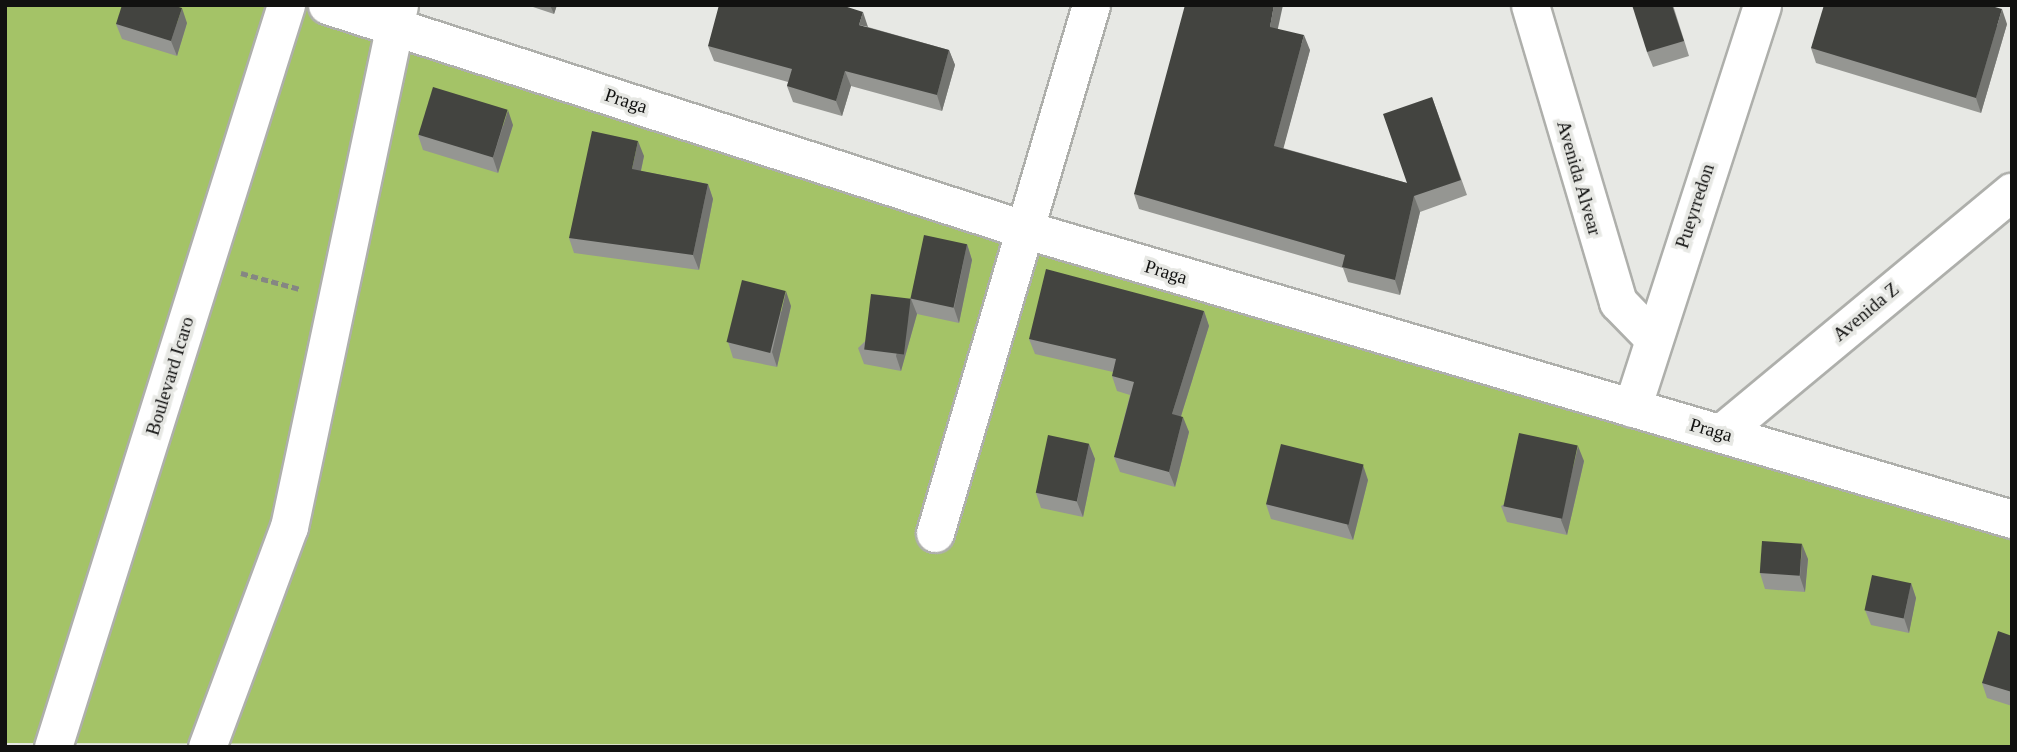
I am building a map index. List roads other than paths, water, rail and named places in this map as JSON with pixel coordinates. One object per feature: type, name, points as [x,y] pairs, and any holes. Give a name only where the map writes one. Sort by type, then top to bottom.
[{"type":"street","name":"Boulevard Icaro","points":[[53,747],[286,5]]},
{"type":"street","name":"Praga","points":[[327,5],[397,15],[1020,228],[2012,519]]},
{"type":"street","points":[[935,533],[1020,228],[1091,5]]},
{"type":"street","name":"Avenida Alvear","points":[[1530,5],[1618,302],[1653,338]]},
{"type":"street","name":"Pueyrredon","points":[[1632,408],[1762,5]]},
{"type":"street","points":[[206,747],[289,527],[397,15]]},
{"type":"street","name":"Avenida Z","points":[[1721,433],[2012,191]]}]
